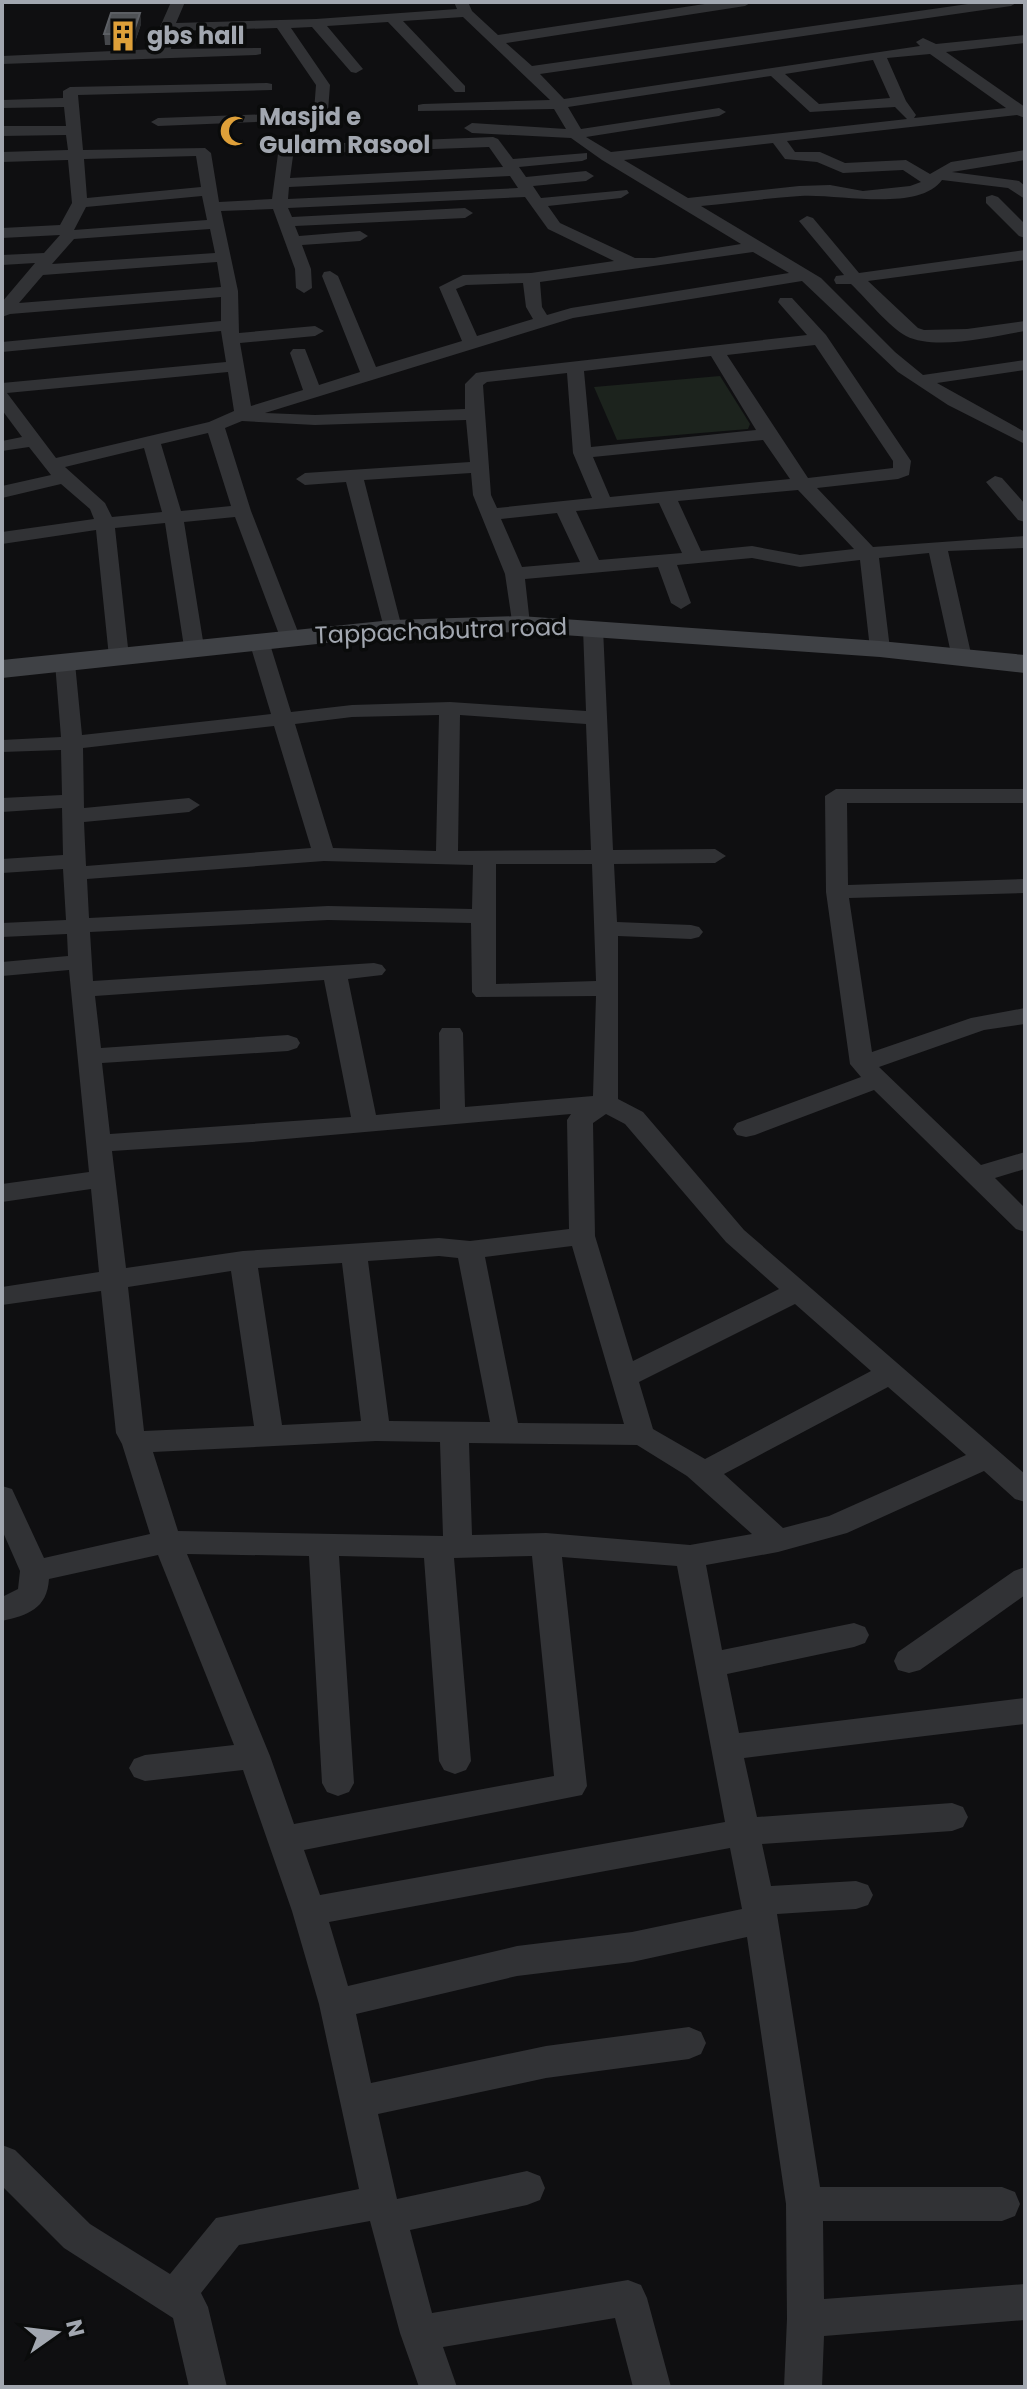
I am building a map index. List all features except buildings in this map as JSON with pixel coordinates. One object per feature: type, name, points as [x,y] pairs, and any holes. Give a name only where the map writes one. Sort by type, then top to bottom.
[{"type":"main road","name":"Tappachabutra road","points":[[2,669],[392,628],[520,624],[880,649],[1025,664]]},
{"type":"street","points":[[163,53],[167,27],[178,2]]},
{"type":"street","points":[[363,2],[373,19]]},
{"type":"street","points":[[529,71],[681,55],[785,35],[1011,2]]},
{"type":"street","points":[[167,27],[393,19],[464,8],[561,104],[577,137]]},
{"type":"street","points":[[495,40],[615,16],[645,17],[751,8],[785,35]]},
{"type":"street","points":[[645,17],[681,55],[731,127]]},
{"type":"street","points":[[891,18],[1019,108]]},
{"type":"street","points":[[393,19],[460,89]]},
{"type":"street","points":[[316,23],[356,69]]},
{"type":"street","points":[[281,24],[323,85],[321,111]]},
{"type":"street","points":[[423,108],[561,104],[681,55],[774,71],[930,48],[1019,39],[1025,54]]},
{"type":"street","points":[[2,104],[71,79],[163,53],[256,51]]},
{"type":"street","points":[[878,55],[899,102],[915,122]]},
{"type":"street","points":[[2,60],[71,79],[156,90],[267,87]]},
{"type":"street","points":[[774,71],[815,109],[899,102]]},
{"type":"street","points":[[4,310],[68,232],[80,203],[71,130],[71,79]]},
{"type":"street","points":[[152,152],[158,122],[156,90]]},
{"type":"street","points":[[497,148],[577,137],[731,127],[777,138],[1019,108]]},
{"type":"street","points":[[158,122],[273,118]]},
{"type":"street","points":[[457,127],[577,137],[810,279],[840,303],[890,357],[922,380],[1025,439]]},
{"type":"street","points":[[607,157],[731,127]]},
{"type":"street","points":[[2,131],[71,130]]},
{"type":"street","points":[[777,138],[790,156],[820,157],[843,168],[906,165],[936,178],[1013,184],[1025,194]]},
{"type":"street","points":[[304,288],[303,269],[279,204],[286,154],[294,150],[489,142],[497,148],[554,226],[569,236],[632,263]]},
{"type":"street","points":[[356,146],[355,179],[359,201]]},
{"type":"street","points":[[2,157],[192,150],[203,153],[230,291],[230,332],[243,414]]},
{"type":"street","points":[[686,203],[799,191],[882,195],[912,191],[956,165],[1025,155]]},
{"type":"street","points":[[285,222],[451,215],[524,186],[582,156]]},
{"type":"street","points":[[280,183],[436,175],[524,186],[621,193]]},
{"type":"street","points":[[436,175],[451,215]]},
{"type":"street","points":[[2,233],[68,232],[216,215],[279,204],[445,197],[586,176]]},
{"type":"street","points":[[80,203],[208,191]]},
{"type":"street","points":[[1025,194],[992,200],[1025,233]]},
{"type":"street","points":[[807,221],[856,279],[912,332],[923,336],[1025,326]]},
{"type":"street","points":[[291,241],[360,236]]},
{"type":"street","points":[[471,342],[447,287],[452,282],[531,278],[757,246]]},
{"type":"street","points":[[2,492],[58,471],[215,426],[243,414],[471,342],[587,310],[810,279],[856,279],[1025,255]]},
{"type":"street","points":[[2,260],[44,264],[224,257]]},
{"type":"street","points":[[330,276],[370,374]]},
{"type":"street","points":[[531,278],[534,307],[542,321]]},
{"type":"street","points":[[2,287],[22,286]]},
{"type":"street","points":[[4,310],[230,291]]},
{"type":"street","points":[[491,514],[891,475],[902,471],[902,461],[820,339],[786,302]]},
{"type":"street","points":[[2,347],[230,332],[315,331]]},
{"type":"street","points":[[520,624],[515,574],[482,495],[474,384],[500,373],[820,339]]},
{"type":"street","points":[[717,352],[803,484],[869,554],[880,649]]},
{"type":"street","points":[[299,353],[313,392]]},
{"type":"street","points":[[436,353],[480,379]]},
{"type":"street","points":[[922,380],[1025,365]]},
{"type":"street","points":[[2,388],[235,366]]},
{"type":"street","points":[[575,367],[582,453],[604,504]]},
{"type":"street","points":[[6,407],[58,471],[87,493],[98,507],[105,523],[119,657]]},
{"type":"street","points":[[243,414],[268,421],[474,414]]},
{"type":"street","points":[[215,426],[242,511],[290,637]]},
{"type":"street","points":[[582,453],[768,434]]},
{"type":"street","points":[[2,446],[32,441]]},
{"type":"street","points":[[151,442],[174,519],[194,647]]},
{"type":"street","points":[[305,479],[478,467]]},
{"type":"street","points":[[354,476],[392,628]]},
{"type":"street","points":[[995,482],[1025,516]]},
{"type":"street","points":[[666,497],[694,557]]},
{"type":"street","points":[[564,507],[592,566]]},
{"type":"street","points":[[2,538],[105,523],[242,511]]},
{"type":"street","points":[[515,574],[752,552],[800,561],[937,546],[1025,542]]},
{"type":"street","points":[[937,546],[962,658]]},
{"type":"street","points":[[665,559],[681,603]]},
{"type":"street","points":[[593,628],[594,718],[608,988],[605,1103]]},
{"type":"street","points":[[259,641],[286,721],[324,854]]},
{"type":"street","points":[[65,663],[72,743],[81,976],[101,1143],[111,1279],[130,1433],[136,1442],[167,1542],[254,1756],[309,1911],[336,2004],[384,2210],[419,2333],[438,2387]]},
{"type":"street","points":[[2,746],[72,743],[286,721],[352,711],[450,708],[594,718]]},
{"type":"street","points":[[447,858],[450,708]]},
{"type":"street","points":[[1025,796],[836,796],[837,892],[870,1072],[1025,1223]]},
{"type":"street","points":[[2,805],[73,808],[189,805]]},
{"type":"street","points":[[2,866],[76,867],[324,854],[447,858],[715,856]]},
{"type":"street","points":[[485,856],[484,992],[608,988]]},
{"type":"street","points":[[837,892],[1025,886]]},
{"type":"street","points":[[2,930],[328,913],[483,916]]},
{"type":"street","points":[[605,929],[691,932]]},
{"type":"street","points":[[2,969],[81,976],[335,974],[374,970]]},
{"type":"street","points":[[335,974],[365,1122]]},
{"type":"street","points":[[746,1129],[980,1023],[1025,1016]]},
{"type":"street","points":[[451,1033],[453,1117]]},
{"type":"street","points":[[90,1056],[288,1043]]},
{"type":"street","points":[[605,1103],[580,1120],[582,1236],[641,1435]]},
{"type":"street","points":[[101,1143],[252,1134],[605,1103],[634,1118],[735,1236],[1025,1491]]},
{"type":"street","points":[[974,1176],[1025,1160]]},
{"type":"street","points":[[2,1193],[104,1178]]},
{"type":"street","points":[[2,1296],[243,1260],[439,1247],[470,1250],[582,1236]]},
{"type":"street","points":[[470,1250],[506,1433]]},
{"type":"street","points":[[354,1253],[376,1431]]},
{"type":"street","points":[[243,1260],[270,1436]]},
{"type":"street","points":[[625,1377],[798,1291]]},
{"type":"street","points":[[704,1472],[891,1373]]},
{"type":"street","points":[[136,1442],[376,1431],[641,1435],[673,1449],[704,1472],[778,1541]]},
{"type":"street","points":[[454,1434],[448,1547],[455,1761]]},
{"type":"street","points":[[35,1571],[167,1542],[448,1547],[546,1544],[690,1556],[778,1541],[837,1525],[987,1458]]},
{"type":"street","points":[[2,1497],[35,1571],[33,1594],[20,1605],[2,1609]]},
{"type":"street","points":[[323,1543],[338,1783]]},
{"type":"street","points":[[283,1840],[571,1786],[546,1544]]},
{"type":"street","points":[[690,1556],[759,1910],[804,2204],[806,2319],[803,2387]]},
{"type":"street","points":[[909,1661],[1025,1579]]},
{"type":"street","points":[[710,1665],[854,1635]]},
{"type":"street","points":[[727,1747],[1025,1711]]},
{"type":"street","points":[[145,1768],[254,1756]]},
{"type":"street","points":[[309,1911],[744,1832],[952,1817]]},
{"type":"street","points":[[336,2004],[517,1961],[632,1947],[759,1910],[856,1895]]},
{"type":"street","points":[[359,2102],[546,2062],[689,2043]]},
{"type":"street","points":[[2,2162],[77,2236],[189,2307],[208,2387]]},
{"type":"street","points":[[174,2297],[229,2230],[527,2188]]},
{"type":"street","points":[[804,2204],[1002,2204]]},
{"type":"street","points":[[419,2333],[628,2298],[652,2387],[662,2387]]},
{"type":"street","points":[[806,2319],[1025,2302]]},
{"type":"shaded area","points":[[720,376],[750,424],[748,429],[617,440],[594,387]]},
{"type":"place","name":"gbs hall","points":[[123,36]]},
{"type":"place","name":"Masjid e Gulam Rasool","points":[[235,131]]}]
